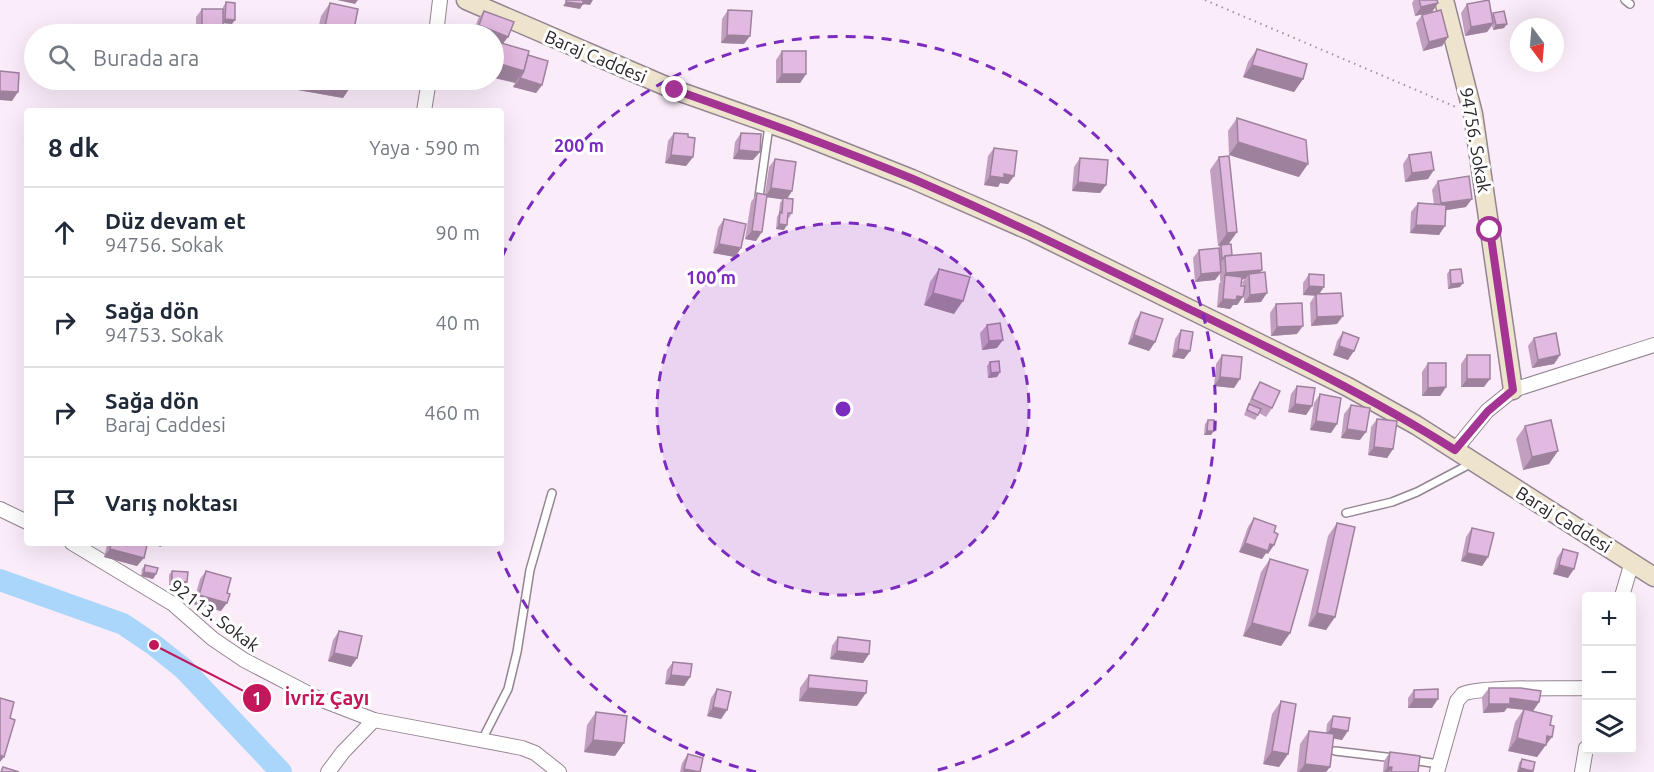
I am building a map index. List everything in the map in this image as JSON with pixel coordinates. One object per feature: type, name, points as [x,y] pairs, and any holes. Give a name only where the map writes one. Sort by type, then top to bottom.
[{"type":"main road","name":"Baraj Caddesi","points":[[466,0],[665,86],[770,123],[912,179],[1033,232],[1348,387],[1416,425],[1654,577]]},
{"type":"main road","name":"94756. Sokak","points":[[1444,0],[1473,114],[1513,390]]},
{"type":"street","points":[[437,24],[440,0]]},
{"type":"street","points":[[424,108],[427,90]]},
{"type":"street","points":[[1455,450],[1488,411],[1513,390],[1654,345]]},
{"type":"street","points":[[0,509],[24,521]]},
{"type":"street","name":"92113. Sokak","points":[[77,546],[173,604],[213,639],[244,660],[317,698],[374,720],[522,748],[535,753],[559,772]]},
{"type":"street","points":[[1623,592],[1632,562]]},
{"type":"street","points":[[1438,768],[1457,701],[1462,694],[1484,691],[1582,688]]},
{"type":"street","points":[[328,772],[343,752],[374,720]]},
{"type":"street","points":[[1582,772],[1586,754]]},
{"type":"lane","points":[[759,197],[770,123]]},
{"type":"lane","points":[[1346,513],[1409,496],[1474,462]]},
{"type":"lane","points":[[482,741],[508,689],[517,652],[530,570],[552,493]]},
{"type":"lane","points":[[1335,750],[1438,768]]},
{"type":"path","points":[[1205,0],[1473,114]]},
{"type":"building","points":[[566,0],[583,0],[583,4],[566,2]]},
{"type":"building","points":[[1419,0],[1437,0],[1438,3],[1421,7]]},
{"type":"building","points":[[1489,0],[1493,23],[1471,27],[1467,4]]},
{"type":"building","points":[[226,2],[235,3],[235,20],[225,19]]},
{"type":"building","points":[[330,3],[358,9],[355,24],[326,24]]},
{"type":"building","points":[[202,9],[223,9],[223,24],[202,24]]},
{"type":"building","points":[[728,10],[752,11],[750,36],[727,35]]},
{"type":"building","points":[[1441,10],[1448,37],[1429,42],[1422,15]]},
{"type":"building","points":[[484,11],[514,22],[508,37],[504,35],[504,24],[479,24]]},
{"type":"building","points":[[1504,11],[1507,24],[1496,25],[1493,13]]},
{"type":"building","points":[[504,44],[529,51],[524,71],[504,65]]},
{"type":"building","points":[[1257,49],[1307,64],[1303,79],[1252,65]]},
{"type":"building","points":[[782,51],[806,51],[806,74],[782,74]]},
{"type":"building","points":[[528,55],[548,61],[542,85],[520,78]]},
{"type":"building","points":[[0,71],[19,73],[18,92],[0,91]]},
{"type":"building","points":[[1237,118],[1306,140],[1308,164],[1238,142]]},
{"type":"building","points":[[674,133],[688,134],[688,137],[695,138],[693,157],[671,155]]},
{"type":"building","points":[[741,133],[761,134],[760,152],[739,150]]},
{"type":"building","points":[[994,148],[1017,151],[1014,176],[1004,174],[1004,178],[990,176]]},
{"type":"building","points":[[1431,152],[1434,170],[1412,173],[1409,155]]},
{"type":"building","points":[[1229,156],[1237,232],[1227,233],[1219,157]]},
{"type":"building","points":[[1080,158],[1108,160],[1106,185],[1078,182]]},
{"type":"building","points":[[775,159],[796,162],[792,191],[771,188]]},
{"type":"building","points":[[1469,176],[1472,199],[1441,203],[1438,181]]},
{"type":"building","points":[[757,193],[767,195],[762,232],[752,231]]},
{"type":"building","points":[[783,198],[793,199],[792,213],[788,213],[787,225],[779,224]]},
{"type":"building","points":[[1418,203],[1446,205],[1445,226],[1416,225]]},
{"type":"building","points":[[724,219],[746,224],[741,248],[719,244]]},
{"type":"building","points":[[1231,244],[1232,255],[1225,256],[1222,260],[1221,245]]},
{"type":"building","points":[[1219,248],[1221,272],[1201,274],[1199,250]]},
{"type":"building","points":[[1261,253],[1262,270],[1226,273],[1225,256]]},
{"type":"building","points":[[939,269],[970,277],[963,301],[933,293]]},
{"type":"building","points":[[1461,269],[1463,283],[1451,284],[1450,270]]},
{"type":"building","points":[[1265,272],[1267,293],[1250,295],[1249,274]]},
{"type":"building","points":[[1309,274],[1324,275],[1324,287],[1309,286]]},
{"type":"building","points":[[1225,275],[1242,277],[1241,286],[1245,286],[1243,297],[1237,296],[1236,300],[1223,299]]},
{"type":"building","points":[[1341,293],[1343,316],[1317,317],[1316,294]]},
{"type":"building","points":[[1302,303],[1303,326],[1277,327],[1276,304]]},
{"type":"building","points":[[1141,312],[1163,319],[1155,342],[1134,335]]},
{"type":"building","points":[[1000,323],[1003,340],[989,341],[987,325]]},
{"type":"building","points":[[1181,330],[1193,332],[1190,351],[1178,349]]},
{"type":"building","points":[[1343,332],[1359,338],[1354,351],[1339,346]]},
{"type":"building","points":[[1556,333],[1560,355],[1538,360],[1534,338]]},
{"type":"building","points":[[1222,355],[1242,357],[1240,379],[1220,377]]},
{"type":"building","points":[[1467,355],[1490,355],[1490,379],[1467,379]]},
{"type":"building","points":[[999,361],[1000,372],[991,373],[990,362]]},
{"type":"building","points":[[1428,363],[1446,363],[1446,387],[1428,388]]},
{"type":"building","points":[[1260,382],[1280,391],[1272,408],[1252,399]]},
{"type":"building","points":[[1297,386],[1315,388],[1312,406],[1295,404]]},
{"type":"building","points":[[1320,394],[1341,398],[1337,424],[1316,421]]},
{"type":"building","points":[[1249,404],[1261,409],[1258,415],[1247,410]]},
{"type":"building","points":[[1351,405],[1370,408],[1366,432],[1347,429]]},
{"type":"building","points":[[1377,419],[1397,421],[1393,449],[1374,447]]},
{"type":"building","points":[[1208,420],[1214,420],[1214,431],[1207,431]]},
{"type":"building","points":[[1551,420],[1558,451],[1532,457],[1525,426]]},
{"type":"building","points":[[1254,518],[1276,526],[1274,532],[1278,534],[1274,545],[1270,544],[1268,551],[1245,543]]},
{"type":"building","points":[[1337,523],[1355,527],[1335,617],[1317,613]]},
{"type":"building","points":[[1472,528],[1494,533],[1488,557],[1467,553]]},
{"type":"building","points":[[110,546],[147,546],[144,558],[110,549]]},
{"type":"building","points":[[1563,549],[1578,553],[1574,569],[1559,565]]},
{"type":"building","points":[[1270,559],[1308,570],[1290,633],[1252,623]]},
{"type":"building","points":[[145,565],[158,568],[156,574],[144,572]]},
{"type":"building","points":[[172,571],[188,572],[187,582],[172,581]]},
{"type":"building","points":[[206,571],[231,578],[227,603],[199,595]]},
{"type":"building","points":[[339,631],[362,636],[357,658],[334,653]]},
{"type":"building","points":[[838,637],[870,641],[869,654],[837,651]]},
{"type":"building","points":[[673,662],[692,664],[690,677],[671,675]]},
{"type":"building","points":[[809,675],[867,681],[866,693],[808,688]]},
{"type":"building","points":[[1489,688],[1521,688],[1541,691],[1539,702],[1510,698],[1510,704],[1489,704]]},
{"type":"building","points":[[717,689],[731,692],[727,710],[713,707]]},
{"type":"building","points":[[1438,689],[1438,699],[1414,699],[1414,690]]},
{"type":"building","points":[[0,698],[14,702],[10,718],[15,720],[4,757],[0,755]]},
{"type":"building","points":[[1281,701],[1296,704],[1288,754],[1272,751]]},
{"type":"building","points":[[1524,709],[1552,716],[1550,725],[1554,726],[1552,737],[1547,736],[1546,745],[1517,738]]},
{"type":"building","points":[[596,712],[627,716],[624,743],[593,740]]},
{"type":"building","points":[[1333,716],[1350,718],[1348,731],[1331,728]]},
{"type":"building","points":[[1309,731],[1334,734],[1330,767],[1305,764]]},
{"type":"building","points":[[1390,752],[1420,756],[1418,772],[1391,772],[1392,767],[1388,767]]},
{"type":"building","points":[[688,754],[703,758],[700,772],[684,769]]},
{"type":"building","points":[[1522,759],[1535,762],[1533,771],[1520,768]]},
{"type":"building","points":[[3,767],[19,772],[1,772]]},
{"type":"waterway","points":[[0,580],[123,624],[154,645],[184,669],[281,772]]},
{"type":"place","name":"İvriz Çayı","points":[[154,645]]},
{"type":"route","points":[[675,90],[791,131],[912,179],[1033,232],[1348,387],[1455,450],[1488,411],[1513,390],[1490,230]]}]
